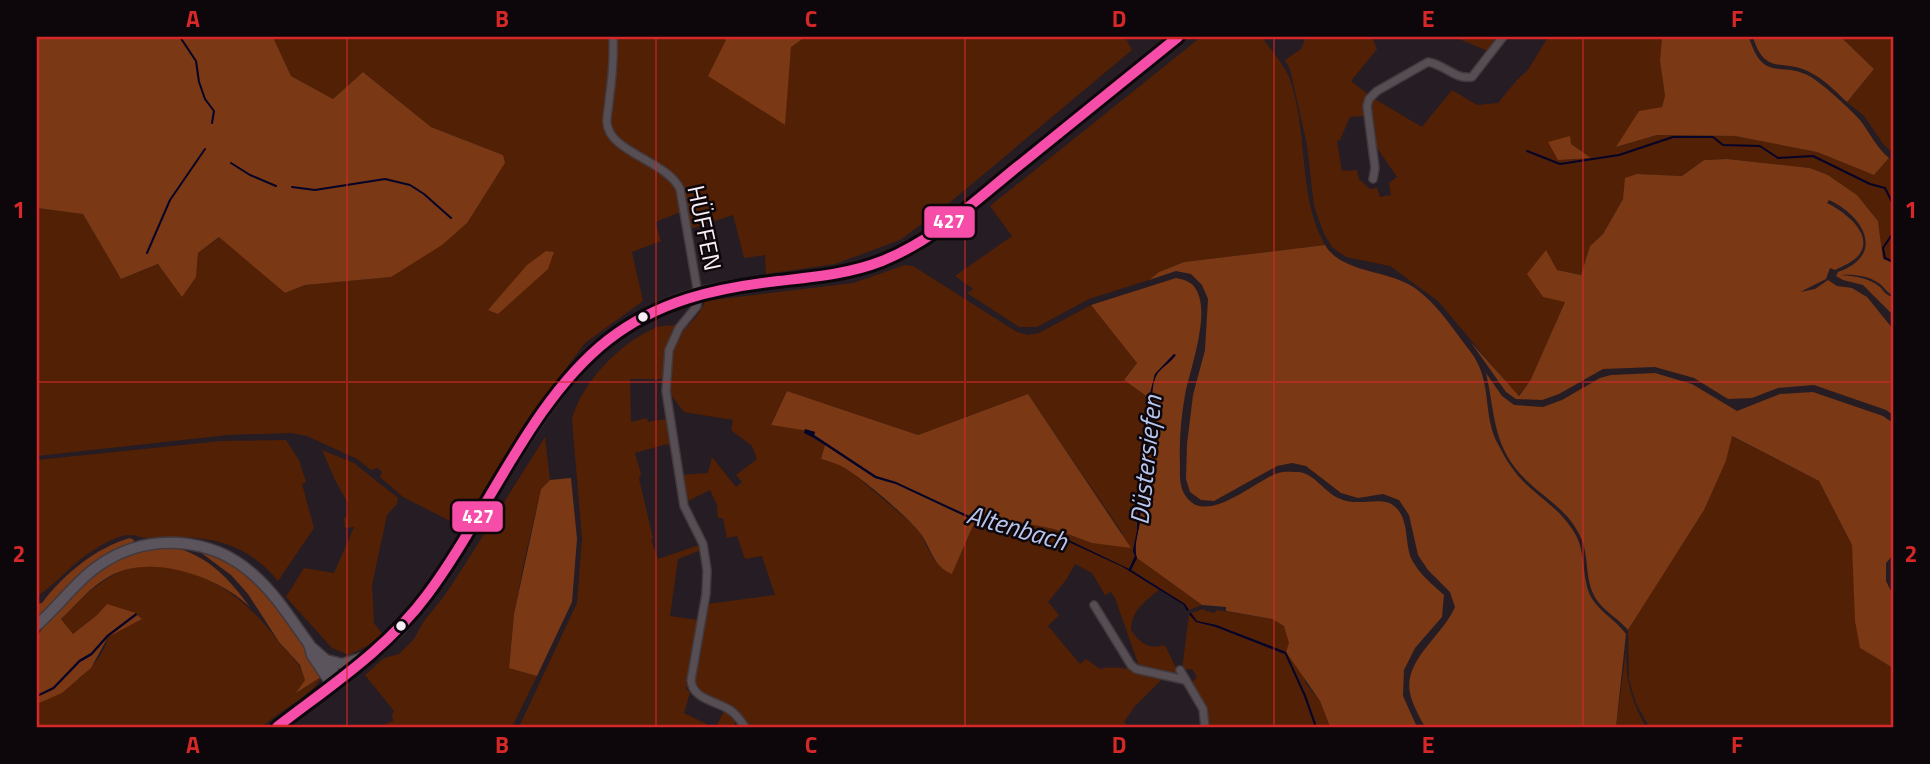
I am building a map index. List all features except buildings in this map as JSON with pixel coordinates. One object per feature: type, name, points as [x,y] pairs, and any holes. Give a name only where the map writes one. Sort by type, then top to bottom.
[{"type":"main road","points":[[277,727],[371,655],[401,628],[429,593],[548,403],[592,352],[643,315],[698,294],[846,272],[875,264],[922,241],[957,217],[1178,37]]},
{"type":"main road","points":[[37,625],[79,582],[107,559],[140,546],[176,542],[211,549],[246,568],[275,599],[309,644],[326,660],[335,682]]},
{"type":"main road","points":[[309,644],[312,655],[335,682]]},
{"type":"main road","points":[[326,660],[342,664],[371,655]]},
{"type":"street","name":"HÜFFEN","points":[[613,37],[614,54],[606,122],[610,134],[676,181],[680,189],[698,294]]},
{"type":"street","points":[[1373,179],[1375,168],[1367,106],[1372,95],[1428,62],[1436,63],[1461,77],[1472,76],[1503,37]]},
{"type":"street","points":[[698,294],[697,306],[673,338],[669,350],[666,391],[684,506],[703,544],[707,581],[692,688],[697,694],[732,711],[745,727]]},
{"type":"street","points":[[674,318],[684,323]]},
{"type":"street","points":[[1094,605],[1131,665],[1185,680]]},
{"type":"street","points":[[1180,670],[1203,709],[1205,727]]},
{"type":"shaded area","points":[[37,37],[273,37],[291,76],[333,99],[363,72],[431,127],[503,155],[505,163],[467,223],[442,245],[391,277],[305,285],[285,293],[219,237],[198,253],[196,277],[182,297],[158,264],[121,279],[83,214],[37,208]]},
{"type":"shaded area","points":[[273,37],[1125,37],[1132,50],[942,209],[900,240],[835,264],[766,274],[765,255],[744,258],[733,215],[690,229],[682,186],[676,188],[681,212],[655,222],[661,241],[632,252],[643,301],[585,343],[525,423],[462,527],[403,497],[380,477],[382,472],[378,468],[371,470],[357,459],[307,436],[291,433],[228,435],[37,456],[37,208],[83,214],[121,279],[159,264],[196,277],[198,253],[220,237],[285,293],[305,285],[391,277],[503,155],[431,127],[363,72],[333,99],[291,76]]},
{"type":"shaded area","points":[[723,37],[805,37],[791,47],[785,125],[708,76],[726,40]]},
{"type":"shaded area","points":[[1201,37],[1262,37],[1289,77],[1299,119],[1310,206],[1325,245],[1184,262],[1159,272],[1149,280],[1089,299],[1037,327],[1019,327],[967,293],[973,289],[955,276],[1012,236],[990,206]]},
{"type":"shaded area","points":[[1306,37],[1372,37],[1377,49],[1351,81],[1369,95],[1366,116],[1350,117],[1340,140],[1337,141],[1342,171],[1357,170],[1359,179],[1370,189],[1377,188],[1380,197],[1391,195],[1389,183],[1397,177],[1375,145],[1370,110],[1373,98],[1422,127],[1452,90],[1477,105],[1498,103],[1528,70],[1548,37],[1662,37],[1660,61],[1665,97],[1662,107],[1639,112],[1617,147],[1657,135],[1735,136],[1817,152],[1874,175],[1889,158],[1893,162],[1893,262],[1883,259],[1878,221],[1857,195],[1828,175],[1810,168],[1727,159],[1704,160],[1682,176],[1637,174],[1603,234],[1590,246],[1581,275],[1557,270],[1565,302],[1530,381],[1518,396],[1438,301],[1390,266],[1346,257],[1332,247],[1324,234],[1314,206],[1307,145],[1290,69],[1285,60],[1301,49]]},
{"type":"shaded area","points":[[1454,37],[1499,37],[1488,51]]},
{"type":"shaded area","points":[[1662,37],[1749,37],[1754,52],[1767,66],[1801,72],[1843,103],[1860,120],[1889,158],[1874,175],[1817,152],[1735,136],[1657,135],[1616,147],[1639,111],[1662,107],[1665,96],[1660,61]]},
{"type":"shaded area","points":[[1753,37],[1841,37],[1874,69],[1847,102],[1813,74],[1764,58]]},
{"type":"shaded area","points":[[1841,37],[1893,37],[1893,153],[1884,145],[1864,116],[1847,102],[1874,69]]},
{"type":"shaded area","points":[[1570,136],[1571,144],[1591,158],[1558,160],[1548,142]]},
{"type":"shaded area","points":[[1727,159],[1810,168],[1828,175],[1857,195],[1878,221],[1883,259],[1893,262],[1893,295],[1872,279],[1841,275],[1872,281],[1893,297],[1893,315],[1863,285],[1836,276],[1862,256],[1865,236],[1852,216],[1829,200],[1827,203],[1855,224],[1863,239],[1863,247],[1854,260],[1835,270],[1830,268],[1826,279],[1800,292],[1815,289],[1828,280],[1837,286],[1852,288],[1867,297],[1893,329],[1893,415],[1886,410],[1814,385],[1778,388],[1752,398],[1728,399],[1694,378],[1655,367],[1603,369],[1559,394],[1542,400],[1516,399],[1506,392],[1470,341],[1519,396],[1530,381],[1565,302],[1543,297],[1527,274],[1546,250],[1557,270],[1581,275],[1590,246],[1603,234],[1623,199],[1625,178],[1637,174],[1682,176],[1704,160]]},
{"type":"shaded area","points":[[1325,245],[1341,261],[1400,280],[1419,291],[1443,315],[1470,351],[1482,375],[1490,422],[1502,451],[1511,467],[1527,485],[1557,511],[1572,529],[1580,545],[1590,595],[1597,606],[1626,634],[1616,727],[1425,727],[1411,697],[1409,684],[1412,672],[1424,650],[1455,607],[1450,592],[1428,570],[1418,555],[1409,515],[1399,500],[1383,494],[1358,498],[1341,493],[1306,466],[1292,463],[1277,466],[1214,501],[1201,500],[1190,492],[1186,479],[1187,444],[1193,395],[1205,350],[1208,299],[1202,285],[1191,274],[1176,271],[1149,280],[1159,272],[1184,262]]},
{"type":"shaded area","points":[[546,251],[554,252],[548,269],[498,314],[488,310],[527,265]]},
{"type":"shaded area","points":[[905,265],[913,266],[1017,332],[1028,335],[1039,333],[1091,305],[1137,363],[1124,380],[1149,398],[1150,414],[1139,487],[1137,531],[1133,551],[1135,556],[1129,569],[1058,535],[1018,530],[976,519],[978,514],[1054,529],[1092,543],[1123,534],[1028,394],[918,435],[787,391],[771,425],[805,429],[804,433],[825,445],[821,459],[840,465],[854,474],[911,523],[920,533],[934,560],[952,574],[975,521],[1017,532],[1058,537],[1123,567],[1159,590],[1136,612],[1131,630],[1144,644],[1166,647],[1179,674],[1177,676],[1139,666],[1115,598],[1111,592],[1105,595],[1092,573],[1075,564],[1048,602],[1059,615],[1048,626],[1080,664],[1086,659],[1100,669],[1124,668],[1163,678],[1135,706],[1124,722],[1129,727],[748,727],[737,711],[701,691],[697,686],[695,679],[707,604],[775,595],[762,556],[745,559],[737,536],[727,538],[723,518],[718,518],[717,505],[710,490],[686,502],[680,475],[708,473],[712,457],[736,487],[742,482],[736,475],[757,459],[752,446],[731,430],[733,420],[684,412],[669,392],[671,361],[678,339],[698,315],[705,301],[853,283]]},
{"type":"shaded area","points":[[1176,278],[1193,285],[1200,302],[1201,314],[1198,343],[1181,421],[1180,476],[1185,495],[1194,504],[1205,507],[1217,505],[1278,473],[1299,472],[1345,501],[1389,503],[1399,511],[1405,524],[1412,560],[1422,575],[1444,595],[1442,617],[1415,648],[1404,670],[1403,696],[1417,727],[1330,727],[1320,701],[1286,652],[1289,643],[1284,626],[1272,619],[1226,611],[1226,607],[1202,605],[1137,558],[1136,544],[1153,384],[1157,374],[1174,354],[1155,374],[1149,398],[1124,380],[1137,363],[1091,305]]},
{"type":"shaded area","points":[[676,325],[669,340],[662,379],[630,379],[631,422],[647,418],[648,422],[666,419],[671,446],[667,444],[635,453],[653,538],[651,540],[658,559],[699,545],[701,550],[678,559],[670,616],[698,620],[686,688],[690,693],[684,713],[713,727],[519,727],[577,603],[582,539],[572,419],[577,405],[593,378],[629,343],[657,327]]},
{"type":"shaded area","points":[[1486,373],[1502,396],[1514,405],[1543,407],[1562,400],[1600,378],[1655,373],[1692,384],[1737,411],[1780,394],[1813,392],[1883,416],[1893,423],[1893,555],[1886,563],[1886,581],[1893,595],[1893,668],[1860,648],[1855,621],[1852,545],[1819,481],[1732,436],[1726,461],[1704,510],[1628,630],[1595,597],[1582,541],[1574,526],[1562,511],[1527,481],[1507,456],[1497,431]]},
{"type":"shaded area","points":[[787,391],[918,435],[1028,394],[1131,548],[1092,543],[1054,529],[979,514],[976,519],[896,482],[876,476],[814,435],[815,432],[771,425]]},
{"type":"shaded area","points":[[1731,436],[1819,481],[1852,545],[1860,648],[1893,668],[1893,727],[1649,727],[1636,703],[1629,680],[1628,630],[1704,509],[1726,461]]},
{"type":"shaded area","points":[[545,437],[550,480],[541,489],[525,558],[514,614],[509,667],[537,676],[512,727],[378,727],[393,721],[394,711],[365,675],[384,658],[399,654],[414,639],[462,569]]},
{"type":"shaded area","points":[[286,440],[299,460],[306,482],[302,484],[314,528],[278,581],[250,555],[218,542],[184,537],[146,538],[126,535],[100,546],[37,596],[37,460],[221,441]]},
{"type":"shaded area","points":[[825,445],[875,478],[896,484],[975,521],[952,574],[941,567],[924,538],[894,507],[849,471],[821,459]]},
{"type":"shaded area","points":[[322,450],[354,463],[398,498],[397,504],[387,515],[372,585],[374,623],[382,634],[369,645],[349,655],[332,648],[286,597],[304,568],[334,573],[354,527],[345,528],[344,518],[347,517],[348,503]]},
{"type":"shaded area","points":[[571,478],[577,539],[572,602],[537,676],[509,668],[514,614],[541,489],[550,480]]},
{"type":"shaded area","points":[[130,538],[134,540],[133,543],[95,563],[37,619],[37,604],[42,603],[70,573],[104,548]]},
{"type":"shaded area","points":[[164,546],[203,559],[233,585],[250,607],[220,586],[183,571],[145,567],[126,569],[90,590],[61,619],[73,634],[107,604],[136,613],[107,635],[91,653],[79,660],[53,688],[37,695],[37,636],[56,610],[99,569],[129,553]]},
{"type":"shaded area","points":[[196,549],[234,564],[255,580],[299,636],[321,677],[296,693],[305,680],[300,665],[279,642],[248,594],[231,575]]},
{"type":"shaded area","points":[[1137,558],[1202,605],[1189,610],[1185,604],[1131,570]]},
{"type":"shaded area","points":[[142,566],[175,568],[220,586],[257,616],[297,663],[306,680],[298,692],[321,677],[318,683],[262,727],[37,727],[37,704],[59,693],[89,670],[104,649],[108,638],[107,604],[73,634],[61,619],[107,579]]},
{"type":"shaded area","points":[[1206,608],[1203,610],[1214,613],[1217,610],[1272,619],[1284,626],[1306,684],[1320,701],[1330,727],[1317,727],[1286,652],[1216,625],[1197,621],[1191,613]]},
{"type":"shaded area","points":[[1189,614],[1196,622],[1285,654],[1315,727],[1208,727],[1206,714],[1192,682],[1197,677],[1192,669],[1182,670]]},
{"type":"shaded area","points":[[137,615],[142,619],[108,637]]},
{"type":"shaded area","points":[[108,637],[91,668],[62,693],[37,704],[37,697],[54,689]]},
{"type":"shaded area","points":[[1627,643],[1629,687],[1646,727],[1616,727]]},
{"type":"shaded area","points":[[724,711],[736,720],[733,727],[716,727]]},
{"type":"water","name":"Düstersiefen","points":[[1174,354],[1174,358],[1157,374],[1153,384],[1152,412],[1136,544],[1137,558],[1131,570],[1185,604],[1189,610],[1187,611],[1184,605],[1123,567],[1058,537],[1017,532],[975,521],[896,484],[875,478],[804,433],[805,429],[815,432],[814,435],[876,476],[896,482],[976,519],[1018,530],[1058,535],[1129,569],[1135,556],[1133,551],[1150,414],[1149,398],[1155,374]]},
{"type":"water","points":[[136,613],[137,615],[108,637],[54,689],[37,697],[53,687],[107,635]]},
{"type":"water","points":[[1189,614],[1197,621],[1216,625],[1286,652],[1317,727],[1285,654],[1196,622]]},
{"type":"waterway","points":[[180,37],[196,61],[205,99],[214,111],[212,123]]},
{"type":"waterway","points":[[1527,151],[1560,164],[1619,155],[1673,137],[1713,137],[1723,145],[1760,146],[1778,158],[1813,156],[1870,184],[1885,188],[1893,204]]},
{"type":"waterway","points":[[147,253],[170,200],[205,149]]},
{"type":"waterway","points":[[231,163],[276,186]]},
{"type":"waterway","points":[[292,187],[315,190],[385,179],[410,185],[451,218]]},
{"type":"waterway","points":[[1893,233],[1883,248],[1885,258],[1893,262]]},
{"type":"transit line","name":"427","points":[[277,727],[376,650],[411,614],[449,564],[510,461],[555,395],[580,365],[608,340],[647,315],[688,298],[755,284],[844,272],[882,261],[901,252],[953,219],[1178,37]]},
{"type":"water label","name":"Altenbach","points":[[1017,528]]}]
